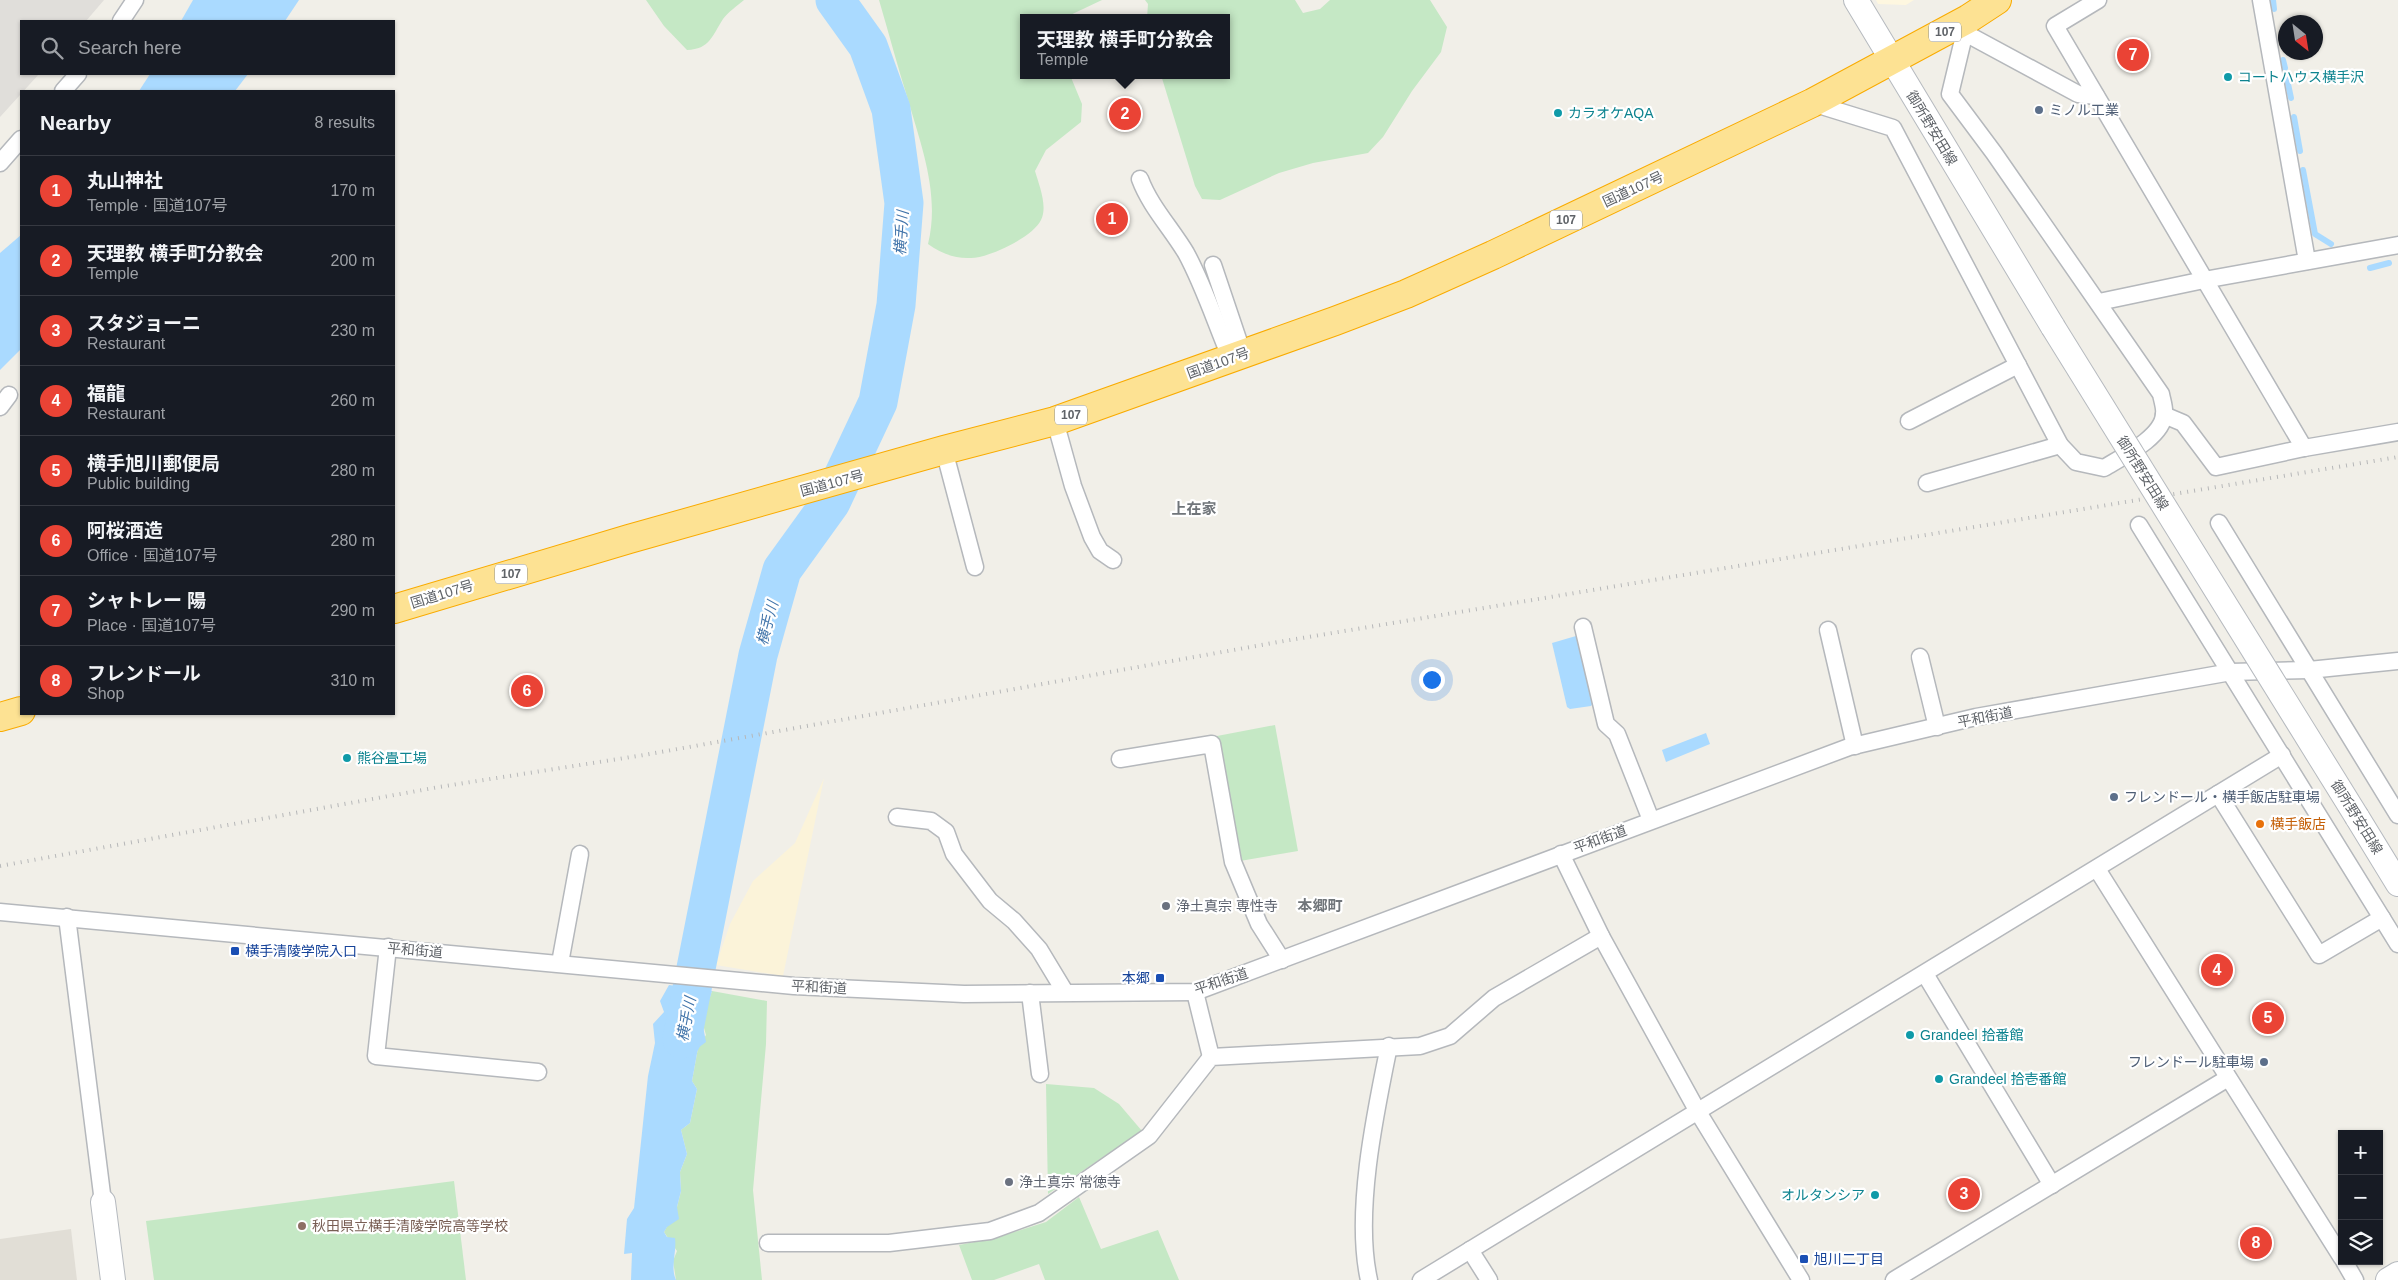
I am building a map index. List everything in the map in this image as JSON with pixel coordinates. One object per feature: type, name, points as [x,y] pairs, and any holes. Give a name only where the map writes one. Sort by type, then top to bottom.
[{"type":"highway","name":"国道107号","points":[[395,609],[629,539],[908,462],[944,450],[1055,421],[1335,321],[1423,286],[1812,103],[1892,61],[1966,26],[1997,0]]},
{"type":"highway","points":[[0,717],[20,711]]},
{"type":"main road","name":"御所野安田線","points":[[1856,0],[2053,327],[2398,884]]},
{"type":"main road","points":[[103,1202],[113,1280]]},
{"type":"main road","points":[[2388,1280],[2398,1274]]},
{"type":"street","points":[[122,20],[135,0]]},
{"type":"street","points":[[2098,0],[2055,26],[2304,448]]},
{"type":"street","points":[[2261,0],[2307,261]]},
{"type":"street","points":[[1812,103],[1893,128],[2060,445],[2076,462],[2104,468],[2143,444],[2157,430],[2164,415],[2161,394],[2099,302],[1950,94],[1966,26],[2078,94],[2096,96]]},
{"type":"street","points":[[64,90],[77,75]]},
{"type":"street","points":[[0,163],[20,140]]},
{"type":"street","points":[[1140,179],[1146,196],[1171,228],[1187,256],[1237,356]]},
{"type":"street","points":[[2099,302],[2204,280],[2398,245]]},
{"type":"street","points":[[1213,265],[1237,356]]},
{"type":"street","points":[[1910,422],[2018,365]]},
{"type":"street","points":[[2164,415],[2182,423],[2216,467],[2304,448],[2398,432]]},
{"type":"street","points":[[1055,421],[1072,486],[1092,537],[1100,551],[1113,560]]},
{"type":"street","points":[[1927,483],[2060,445]]},
{"type":"street","points":[[944,450],[975,568]]},
{"type":"street","points":[[2219,523],[2398,815]]},
{"type":"street","points":[[2139,524],[2398,944]]},
{"type":"street","points":[[1583,627],[1606,724],[1617,734],[1651,820]]},
{"type":"street","points":[[1828,630],[1855,746]]},
{"type":"street","points":[[1920,658],[1937,727]]},
{"type":"street","name":"平和街道","points":[[0,912],[560,963],[778,985],[964,994],[1196,992],[1651,820],[1855,746],[1976,717],[2231,672],[2309,670],[2398,662]]},
{"type":"street","points":[[1120,759],[1212,744],[1234,862],[1259,924],[1282,960]]},
{"type":"street","points":[[1421,1280],[1926,974],[2282,755]]},
{"type":"street","points":[[2218,794],[2319,956],[2382,918]]},
{"type":"street","points":[[896,817],[931,821],[946,832],[954,854],[990,901],[1014,920],[1039,949],[1065,992]]},
{"type":"street","points":[[560,963],[580,854]]},
{"type":"street","points":[[1560,854],[1601,936],[1698,1112],[1801,1280]]},
{"type":"street","points":[[2097,869],[2338,1252]]},
{"type":"street","points":[[67,917],[103,1202]]},
{"type":"street","points":[[768,1244],[889,1243],[990,1231],[1039,1213],[1149,1136],[1211,1057],[1389,1046],[1420,1046],[1450,1036],[1494,998],[1601,936]]},
{"type":"street","points":[[388,947],[376,1056],[538,1072]]},
{"type":"street","points":[[1926,974],[2052,1184]]},
{"type":"street","points":[[1196,992],[1211,1057]]},
{"type":"street","points":[[1030,993],[1040,1074]]},
{"type":"street","points":[[1369,1280],[1364,1218],[1374,1120],[1389,1046]]},
{"type":"street","points":[[1894,1280],[2228,1078]]},
{"type":"street","points":[[1470,1250],[1489,1280]]},
{"type":"street","points":[[2346,1265],[2355,1280]]},
{"type":"shaded area","points":[[0,0],[104,0],[87,20],[20,20],[20,75],[38,75],[24,90],[20,90],[20,95],[0,117]]},
{"type":"shaded area","points":[[1876,0],[1914,0],[1906,5],[1878,4]]},
{"type":"shaded area","points":[[71,1229],[77,1280],[0,1280],[0,1239]]},
{"type":"green space","points":[[646,0],[744,0],[725,16],[710,41],[701,47],[687,50],[664,26]]},
{"type":"green space","points":[[879,0],[1102,0],[1072,14],[1020,14],[1020,79],[1072,79],[1082,104],[1081,122],[1046,150],[1035,171],[1041,189],[1044,208],[1041,220],[1029,233],[999,250],[979,257],[959,258],[948,255],[928,244],[932,208],[931,190],[924,155]]},
{"type":"green space","points":[[1145,0],[1295,0],[1303,13],[1320,9],[1330,0],[1430,0],[1447,27],[1441,52],[1412,91],[1383,137],[1368,153],[1313,163],[1279,173],[1220,200],[1202,199],[1195,186],[1162,79],[1230,79],[1230,14],[1147,14],[1148,4]]},
{"type":"green space","points":[[1275,725],[1298,851],[1240,861],[1217,736]]},
{"type":"green space","points":[[712,991],[767,1001],[766,1044],[753,1190],[762,1280],[676,1280],[673,1261],[677,1251],[664,1232],[677,1207],[681,1191],[680,1172],[687,1154],[681,1130],[690,1123],[697,1089],[692,1081],[698,1048],[706,1035],[702,1021]]},
{"type":"green space","points":[[1046,1084],[1094,1088],[1119,1104],[1142,1131],[1048,1194]]},
{"type":"green space","name":"秋田県立横手清陵学院高等学校","points":[[454,1181],[466,1280],[154,1280],[146,1221]]},
{"type":"green space","points":[[1079,1197],[1101,1249],[1158,1230],[1179,1280],[1045,1280],[1039,1264],[994,1280],[972,1280],[959,1245],[995,1238],[1046,1222]]},
{"type":"sand","points":[[824,778],[783,976],[716,965],[730,924],[753,881],[795,843]]},
{"type":"water","points":[[193,0],[299,0],[286,20],[182,20]]},
{"type":"water","points":[[149,75],[247,75],[236,90],[140,90]]},
{"type":"water","points":[[20,236],[20,350],[0,370],[0,253]]},
{"type":"water","points":[[1576,636],[1579,638],[1593,703],[1591,706],[1570,709],[1567,707],[1552,643]]},
{"type":"water","points":[[1706,733],[1710,744],[1666,762],[1662,750]]},
{"type":"water","points":[[669,985],[712,991],[702,1021],[706,1042],[698,1048],[692,1081],[697,1089],[690,1123],[681,1130],[687,1154],[680,1172],[681,1191],[677,1207],[679,1219],[667,1227],[664,1232],[667,1237],[675,1238],[674,1275],[676,1280],[631,1280],[632,1253],[624,1254],[627,1219],[634,1208],[648,1076],[655,1043],[653,1024],[664,1012],[660,1001]]},
{"type":"waterway","name":"横手川","points":[[682,1039],[758,655],[782,570],[831,502],[878,402],[896,305],[904,203],[891,109],[868,46],[835,0]]},
{"type":"waterway","points":[[2273,0],[2274,9]]},
{"type":"waterway","points":[[2283,60],[2285,68]]},
{"type":"waterway","points":[[2287,79],[2291,98]]},
{"type":"waterway","points":[[2294,117],[2300,151]]},
{"type":"waterway","points":[[2303,170],[2315,234],[2331,244]]},
{"type":"waterway","points":[[2370,268],[2389,263]]},
{"type":"railway","points":[[0,866],[439,787],[644,755],[1284,641],[2398,457]]},
{"type":"place","name":"シャトレー 陽","points":[[2133,55]]},
{"type":"place","name":"コートハウス横手沢","points":[[2228,77]]},
{"type":"place","name":"ミノル工業","points":[[2039,110]]},
{"type":"place","name":"カラオケAQA","points":[[1558,113]]},
{"type":"place","name":"天理教 横手町分教会","points":[[1125,114]]},
{"type":"place","name":"丸山神社","points":[[1112,219]]},
{"type":"place","name":"阿桜酒造","points":[[527,691]]},
{"type":"place","name":"熊谷畳工場","points":[[347,758]]},
{"type":"place","name":"フレンドール・横手飯店駐車場","points":[[2114,797]]},
{"type":"place","name":"横手飯店","points":[[2260,824]]},
{"type":"place","name":"浄土真宗 専性寺","points":[[1166,906]]},
{"type":"place","name":"横手清陵学院入口","points":[[235,951]]},
{"type":"place","name":"福龍","points":[[2217,970]]},
{"type":"place","name":"本郷","points":[[1160,978]]},
{"type":"place","name":"横手旭川郵便局","points":[[2268,1018]]},
{"type":"place","name":"Grandeel 拾番館","points":[[1910,1035]]},
{"type":"place","name":"フレンドール駐車場","points":[[2264,1062]]},
{"type":"place","name":"Grandeel 拾壱番館","points":[[1939,1079]]},
{"type":"place","name":"浄土真宗 常徳寺","points":[[1009,1182]]},
{"type":"place","name":"スタジョーニ","points":[[1964,1194]]},
{"type":"place","name":"オルタンシア","points":[[1875,1195]]},
{"type":"place","name":"秋田県立横手清陵学院高等学校","points":[[302,1226]]},
{"type":"place","name":"フレンドール","points":[[2256,1243]]},
{"type":"place","name":"旭川二丁目","points":[[1804,1259]]},
{"type":"district","name":"上在家","points":[[1194,508]]},
{"type":"district","name":"本郷町","points":[[1320,905]]}]
